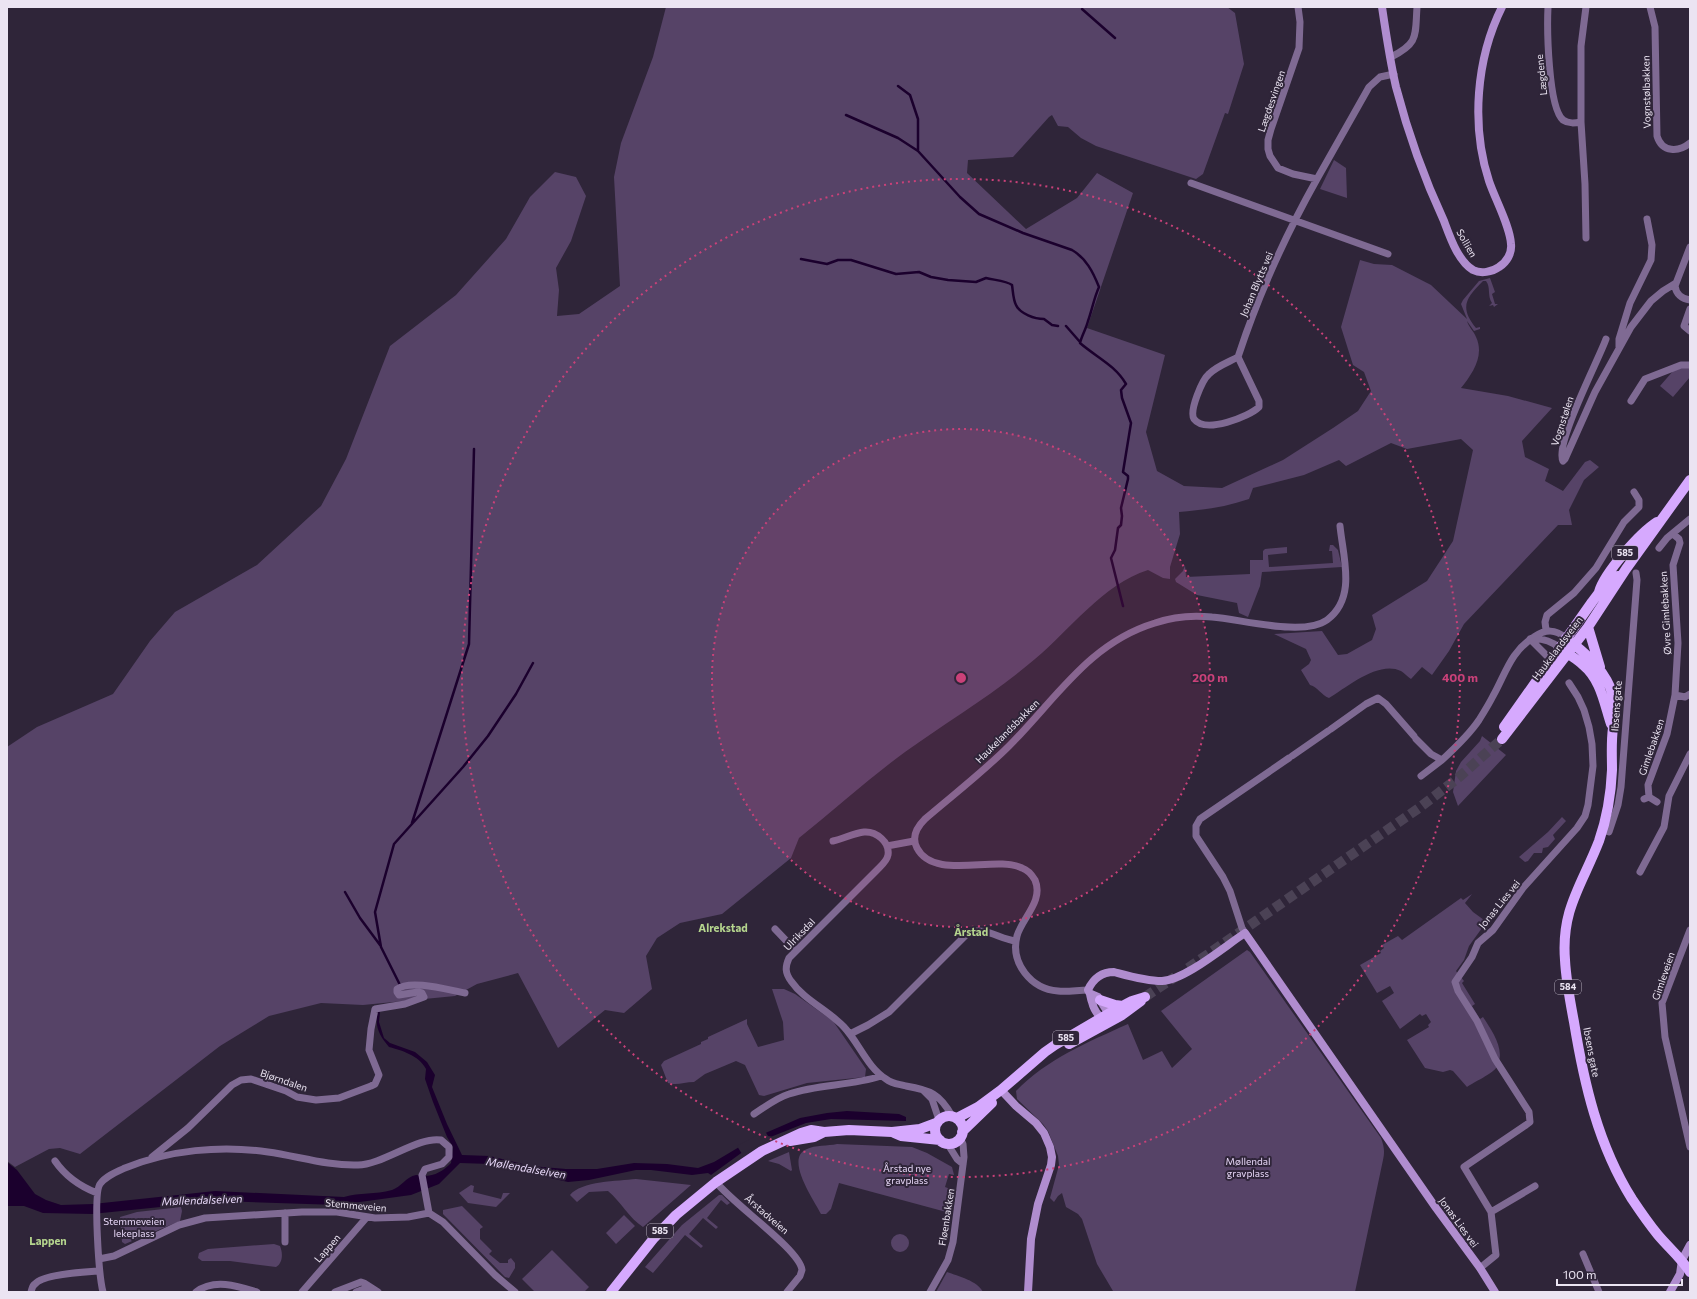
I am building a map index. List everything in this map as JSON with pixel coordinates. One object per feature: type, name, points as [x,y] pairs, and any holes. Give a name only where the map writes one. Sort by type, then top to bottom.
[{"type":"main road","name":"Haukelandsveien","points":[[1628,566],[1598,594],[1566,638],[1564,651],[1500,737],[1551,660],[1564,651],[1575,645],[1628,566],[1690,480]]},
{"type":"main road","name":"Haukelandsveien","points":[[1598,594],[1601,584],[1619,560],[1646,529],[1662,519]]},
{"type":"main road","name":"584","points":[[1588,627],[1590,638],[1595,648],[1601,670]]},
{"type":"main road","name":"Ibsens gate","points":[[1566,638],[1593,661],[1601,670],[1612,695],[1615,713],[1612,728],[1611,784],[1609,804],[1602,830],[1592,857],[1574,895],[1567,915],[1564,936],[1567,982],[1581,1066],[1602,1137],[1623,1183],[1648,1223],[1670,1248],[1686,1261],[1690,1272]]},
{"type":"main road","name":"Ibsens gate","points":[[1564,651],[1583,664],[1596,680],[1601,691],[1612,728]]},
{"type":"main road","name":"585","points":[[613,1291],[668,1222],[687,1204],[751,1158],[811,1130],[824,1132],[849,1130],[892,1132],[920,1129],[938,1122],[943,1117],[954,1117],[978,1107],[1001,1090],[1045,1052],[1132,1001],[1146,997],[1133,1008],[1105,1018]]},
{"type":"main road","points":[[1100,1000],[1115,1006],[1123,1006]]},
{"type":"main road","name":"585","points":[[892,1132],[901,1136],[943,1142],[954,1142],[994,1100],[1001,1090]]},
{"type":"main road","points":[[954,1117],[962,1124],[961,1135]]},
{"type":"main road","points":[[938,1122],[935,1132],[943,1142]]},
{"type":"street","name":"Lægdesvingen","points":[[1298,7],[1300,22],[1299,48],[1271,129],[1268,140],[1268,149],[1270,156],[1278,168],[1289,173],[1318,179]]},
{"type":"street","name":"Sollien","points":[[1382,7],[1396,87],[1414,147],[1433,197],[1457,249],[1464,261],[1473,269],[1482,272],[1497,268],[1506,261],[1512,244],[1485,164],[1480,138],[1479,90],[1484,61],[1493,29],[1502,7]]},
{"type":"street","points":[[1391,57],[1406,49],[1414,40],[1417,7]]},
{"type":"street","name":"Lægdene","points":[[1548,7],[1549,63],[1556,108],[1559,115],[1567,122],[1581,122]]},
{"type":"street","points":[[1586,7],[1581,46],[1581,122],[1585,184],[1586,238]]},
{"type":"street","name":"Vognstølbakken","points":[[1650,7],[1655,27],[1658,140],[1666,148],[1675,150],[1684,148],[1690,143]]},
{"type":"street","points":[[1318,179],[1369,87],[1380,77],[1394,74]]},
{"type":"street","name":"Johan Blytts vei","points":[[1238,358],[1254,311],[1294,220],[1318,179]]},
{"type":"street","points":[[1191,183],[1388,254]]},
{"type":"street","name":"Vognstølen","points":[[1619,349],[1619,339],[1630,304],[1651,260],[1652,245],[1647,219]]},
{"type":"street","points":[[1690,247],[1676,283],[1676,290],[1678,294],[1685,299],[1690,300]]},
{"type":"street","name":"Vognstølen","points":[[1606,339],[1599,359],[1578,402],[1562,448],[1563,461],[1595,392],[1644,309],[1659,294],[1676,283]]},
{"type":"street","points":[[1690,310],[1684,325],[1685,328],[1690,331]]},
{"type":"street","points":[[1238,358],[1259,401],[1260,407],[1246,417],[1227,422],[1205,424],[1198,422],[1193,416],[1193,412],[1199,392],[1207,375],[1228,362],[1238,358]]},
{"type":"street","points":[[1631,401],[1645,379],[1681,365],[1690,365]]},
{"type":"street","name":"Haukelandsveien","points":[[1546,630],[1545,622],[1547,615],[1569,598],[1596,568],[1624,522],[1639,507],[1639,500],[1634,492]]},
{"type":"street","points":[[1659,548],[1690,519]]},
{"type":"street","name":"Haukelandsbakken","points":[[914,841],[917,829],[925,819],[1008,747],[1086,663],[1107,646],[1120,638],[1156,622],[1193,617],[1214,617],[1283,627],[1308,626],[1326,621],[1342,602],[1345,592],[1345,565],[1340,526]]},
{"type":"street","name":"Øvre Gimlebakken","points":[[1673,534],[1679,539],[1680,543],[1673,570],[1678,643],[1675,695]]},
{"type":"street","name":"Ibsens gate","points":[[1602,830],[1609,832],[1618,805],[1621,787],[1637,580],[1636,573]]},
{"type":"street","name":"Haukelandsveien","points":[[1421,776],[1442,760],[1460,743],[1478,721],[1494,695],[1512,656],[1530,639],[1546,630],[1554,631],[1566,638]]},
{"type":"street","name":"Haukelandsveien","points":[[1530,639],[1545,640],[1564,651]]},
{"type":"street","name":"Haukelandsveien","points":[[1530,639],[1551,660]]},
{"type":"street","name":"Jonas Lies vei","points":[[1480,1268],[1496,1254],[1492,1212],[1464,1167],[1526,1125],[1530,1122],[1530,1118],[1526,1107],[1495,1059],[1477,1021],[1455,982],[1472,957],[1478,943],[1493,930],[1523,888],[1577,828],[1585,816],[1593,772],[1590,727],[1578,697],[1568,683]]},
{"type":"street","points":[[1675,695],[1685,697],[1690,694]]},
{"type":"street","name":"Gimlebakken","points":[[1656,802],[1646,798],[1648,785],[1667,734],[1675,695]]},
{"type":"street","name":"Jonas Lies vei","points":[[1442,760],[1431,754],[1386,704],[1378,698],[1366,704],[1200,819],[1195,830],[1196,836],[1226,884],[1242,928],[1436,1208],[1480,1268],[1495,1292]]},
{"type":"street","points":[[1640,872],[1664,827],[1666,800],[1679,775],[1687,769],[1690,754]]},
{"type":"street","points":[[833,841],[863,832],[871,832],[879,836],[887,846],[914,841],[926,860],[938,864],[1012,865],[1024,868],[1034,879],[1037,893],[1016,941],[1016,955],[1020,966],[1036,984],[1047,989],[1058,991],[1090,992],[1100,1000],[1105,1018]]},
{"type":"street","name":"Ulriksdal","points":[[887,846],[888,856],[877,870],[789,958],[786,969],[790,980],[796,988],[844,1027],[882,1076],[892,1083],[931,1091],[937,1095],[954,1117]]},
{"type":"street","points":[[775,929],[796,951]]},
{"type":"street","points":[[850,1034],[889,1012],[968,933],[974,931],[985,931],[1016,941]]},
{"type":"street","name":"Gimleveien","points":[[1690,931],[1662,1004],[1665,1037],[1690,1147]]},
{"type":"street","points":[[1105,1018],[1093,1006],[1090,992],[1099,976],[1109,972],[1149,980],[1163,981],[1174,978],[1186,973],[1245,932]]},
{"type":"street","name":"Bjørndalen","points":[[149,1159],[188,1128],[232,1085],[241,1080],[255,1080],[286,1091],[297,1097],[316,1100],[339,1098],[375,1084],[379,1075],[369,1050],[375,1009],[405,1004],[424,997],[422,993],[418,992],[399,995],[397,992],[397,989],[415,984],[465,993]]},
{"type":"street","points":[[754,1114],[790,1094],[856,1083],[882,1076]]},
{"type":"street","points":[[923,1090],[932,1100],[938,1122]]},
{"type":"street","points":[[1001,1090],[1041,1128],[1048,1140],[1052,1157],[1051,1165],[1038,1204],[1031,1239],[1028,1292]]},
{"type":"street","name":"Fløenbakken","points":[[930,1292],[946,1264],[953,1242],[964,1154],[961,1135]]},
{"type":"street","name":"Bjørndalen","points":[[97,1193],[99,1185],[108,1176],[149,1159],[192,1152],[236,1149],[358,1165],[375,1161],[431,1140],[441,1140],[449,1147],[449,1157],[442,1164],[425,1169],[422,1175],[429,1213]]},
{"type":"street","points":[[943,1142],[962,1164]]},
{"type":"street","points":[[55,1161],[69,1179],[97,1193],[99,1271],[102,1292]]},
{"type":"street","name":"Årstadveien","points":[[716,1182],[724,1192],[783,1243],[799,1260],[802,1266],[800,1276],[787,1292]]},
{"type":"street","points":[[1492,1212],[1535,1186]]},
{"type":"street","name":"Stemmeveien","points":[[99,1259],[114,1256],[171,1229],[196,1220],[238,1215],[285,1213],[337,1212],[381,1218],[429,1213]]},
{"type":"street","points":[[285,1213],[285,1242]]},
{"type":"street","points":[[429,1213],[443,1222],[495,1275],[514,1292]]},
{"type":"street","name":"Lappen","points":[[302,1292],[367,1217]]},
{"type":"street","points":[[1670,1292],[1686,1261],[1690,1245]]},
{"type":"street","points":[[1583,1254],[1599,1292]]},
{"type":"street","points":[[31,1292],[35,1283],[43,1279],[99,1271]]},
{"type":"street","points":[[335,1292],[361,1282],[376,1290]]},
{"type":"street","points":[[196,1292],[210,1286],[220,1284],[232,1285],[257,1292]]},
{"type":"street","points":[[356,1292],[364,1289],[376,1290]]},
{"type":"green space","points":[[666,7],[1227,7],[1235,13],[1244,64],[1228,114],[1225,113],[1203,174],[1196,179],[1096,146],[1081,138],[1068,127],[1058,126],[1052,115],[1013,157],[968,160],[967,173],[1026,229],[1077,198],[1097,173],[1133,193],[1087,328],[1165,355],[1146,432],[1157,471],[1184,486],[1222,488],[1283,460],[1358,411],[1371,391],[1364,372],[1353,365],[1341,327],[1360,260],[1374,264],[1392,265],[1431,285],[1467,319],[1461,304],[1463,300],[1479,281],[1490,278],[1495,292],[1492,294],[1495,304],[1498,304],[1494,307],[1493,305],[1489,306],[1492,303],[1486,281],[1483,281],[1477,287],[1467,303],[1466,308],[1471,321],[1476,328],[1480,327],[1480,329],[1474,331],[1467,321],[1476,337],[1479,351],[1473,371],[1461,388],[1508,396],[1552,408],[1522,441],[1525,457],[1549,469],[1545,481],[1563,491],[1585,462],[1590,460],[1599,467],[1584,480],[1569,510],[1572,525],[1558,525],[1464,624],[1449,651],[1432,675],[1422,667],[1411,679],[1401,671],[1383,669],[1364,676],[1329,698],[1310,685],[1301,670],[1309,664],[1311,660],[1306,649],[1274,634],[1322,631],[1338,655],[1347,654],[1372,640],[1376,629],[1372,615],[1427,581],[1453,541],[1473,450],[1461,439],[1407,449],[1391,443],[1346,466],[1339,460],[1304,475],[1253,488],[1249,499],[1214,508],[1179,512],[1180,534],[1170,567],[1170,579],[1163,578],[1148,570],[1116,586],[1088,609],[1019,672],[987,696],[891,762],[799,838],[791,858],[722,914],[680,923],[657,938],[646,956],[652,989],[624,1013],[605,1010],[558,1048],[518,973],[477,984],[455,996],[363,1005],[321,1003],[269,1016],[220,1046],[80,1154],[60,1148],[49,1149],[15,1167],[7,1161],[7,747],[37,727],[113,694],[150,641],[175,612],[257,565],[321,506],[346,459],[390,346],[456,295],[506,239],[530,197],[555,172],[576,177],[586,196],[571,241],[556,268],[559,290],[557,316],[579,314],[620,286],[614,177],[621,143],[653,57]]},
{"type":"green space","points":[[1334,160],[1346,168],[1347,198],[1320,189]]},
{"type":"green space","points":[[1684,367],[1689,368],[1690,377],[1673,397],[1660,386],[1673,371]]},
{"type":"green space","points":[[1330,545],[1333,545],[1338,550],[1342,567],[1262,572],[1260,586],[1248,617],[1239,613],[1237,603],[1197,595],[1176,582],[1175,579],[1183,571],[1185,565],[1186,577],[1250,574],[1250,560],[1263,560],[1263,551],[1265,549],[1287,547],[1287,553],[1268,555],[1269,567],[1333,563],[1332,551],[1329,551]]},
{"type":"green space","points":[[1482,736],[1506,755],[1458,806],[1453,792],[1456,771],[1461,762],[1480,741]]},
{"type":"green space","points":[[1562,817],[1566,821],[1553,835],[1555,839],[1548,847],[1543,848],[1542,853],[1534,853],[1528,861],[1525,862],[1519,857],[1548,832]]},
{"type":"green space","points":[[1472,894],[1465,903],[1473,912],[1484,920],[1482,928],[1469,946],[1464,960],[1456,971],[1464,981],[1462,983],[1475,1004],[1472,1006],[1480,1019],[1483,1017],[1494,1035],[1500,1055],[1499,1062],[1494,1070],[1467,1087],[1453,1071],[1450,1070],[1443,1072],[1425,1068],[1407,1040],[1429,1027],[1428,1025],[1431,1022],[1426,1014],[1422,1016],[1420,1014],[1400,1029],[1382,1001],[1394,993],[1390,986],[1377,993],[1360,965],[1381,953],[1380,951],[1384,948],[1382,945],[1398,936],[1402,940],[1461,898],[1463,900]]},
{"type":"green space","name":"Møllendal gravplass","points":[[1247,950],[1250,952],[1382,1141],[1384,1157],[1355,1292],[1113,1291],[1097,1264],[1082,1219],[1078,1214],[1066,1207],[1062,1193],[1054,1202],[1050,1198],[1059,1165],[1058,1156],[1048,1131],[1043,1124],[1017,1099],[1016,1091],[1055,1060],[1128,1024],[1143,1060],[1162,1051],[1172,1068],[1192,1049],[1161,1011]]},
{"type":"green space","points":[[772,989],[784,989],[795,994],[833,1021],[866,1069],[865,1077],[807,1083],[764,1096],[759,1095],[745,1065],[736,1061],[705,1074],[694,1082],[678,1084],[668,1083],[661,1065],[664,1061],[701,1044],[701,1042],[708,1039],[708,1037],[747,1019],[747,1024],[758,1047],[784,1040],[783,1022]]},
{"type":"green space","name":"Årstad nye gravplass","points":[[837,1144],[912,1147],[927,1153],[952,1167],[954,1175],[949,1174],[945,1187],[953,1190],[950,1213],[839,1183],[831,1209],[826,1214],[821,1214],[807,1190],[799,1170],[798,1161],[801,1154],[807,1149]]},
{"type":"green space","points":[[789,1152],[791,1171],[779,1164],[768,1161]]},
{"type":"green space","points":[[636,1179],[691,1185],[643,1227],[633,1219],[608,1191],[589,1192],[577,1202],[570,1195],[575,1190],[591,1184]]},
{"type":"green space","points":[[471,1185],[474,1186],[473,1192],[501,1199],[503,1193],[510,1193],[496,1207],[468,1203],[459,1193]]},
{"type":"green space","points":[[719,1195],[722,1195],[730,1203],[727,1205],[721,1200],[707,1218],[718,1227],[716,1229],[703,1218],[689,1234],[703,1246],[701,1248],[685,1235],[653,1273],[645,1267],[682,1225]]},
{"type":"green space","points":[[462,1206],[483,1227],[480,1229],[480,1239],[492,1251],[489,1254],[500,1263],[508,1263],[508,1260],[511,1258],[515,1263],[515,1268],[509,1278],[505,1277],[443,1214],[443,1210]]},
{"type":"green space","name":"Stemmeveien lekeplass","points":[[181,1207],[182,1211],[180,1221],[125,1244],[122,1242],[120,1217],[137,1212]]},
{"type":"green space","points":[[624,1215],[635,1226],[616,1244],[606,1233]]},
{"type":"green space","points":[[896,1234],[904,1234],[909,1239],[907,1250],[904,1252],[896,1252],[891,1247],[891,1239]]},
{"type":"green space","points":[[274,1244],[280,1246],[282,1252],[280,1263],[276,1267],[230,1261],[202,1261],[198,1258],[199,1253],[208,1249]]},
{"type":"green space","points":[[552,1250],[589,1287],[584,1292],[535,1292],[522,1279]]},
{"type":"green space","points":[[947,1272],[972,1282],[983,1292],[936,1292]]},
{"type":"water","name":"Møllendalselven","points":[[378,1012],[380,1012],[379,1022],[384,1038],[390,1043],[415,1052],[427,1062],[435,1075],[432,1087],[447,1124],[462,1155],[490,1156],[531,1166],[566,1169],[597,1169],[634,1163],[667,1164],[698,1168],[714,1162],[756,1137],[800,1118],[847,1111],[899,1114],[906,1117],[906,1121],[831,1119],[806,1123],[773,1136],[744,1151],[711,1175],[708,1173],[692,1175],[651,1170],[636,1170],[589,1180],[568,1182],[490,1164],[460,1163],[439,1184],[411,1195],[338,1205],[219,1201],[92,1214],[43,1213],[24,1206],[7,1206],[7,1162],[17,1170],[35,1194],[46,1200],[61,1205],[93,1204],[215,1191],[344,1197],[356,1194],[392,1190],[412,1176],[430,1176],[438,1173],[451,1163],[453,1147],[447,1137],[425,1079],[426,1069],[419,1060],[414,1057],[389,1047],[377,1027]]},
{"type":"pier","points":[[765,1131],[768,1136],[774,1137],[742,1154],[737,1146]]},
{"type":"waterway","points":[[1082,9],[1115,38]]},
{"type":"waterway","points":[[898,86],[910,95],[918,119],[918,150]]},
{"type":"waterway","points":[[846,115],[898,138],[918,151],[960,197],[979,214],[1023,233],[1072,250],[1085,261],[1092,271],[1099,287],[1080,343],[1111,366],[1122,377],[1126,384],[1121,390],[1122,398],[1131,423],[1123,472],[1128,476],[1128,479],[1121,508],[1121,525],[1118,528],[1115,550],[1111,558],[1123,606]]},
{"type":"waterway","points":[[801,259],[827,264],[838,260],[851,260],[896,274],[919,272],[931,277],[948,280],[976,282],[986,278],[1004,282],[1012,285],[1015,303],[1021,311],[1036,318],[1044,319],[1052,325],[1058,326]]},
{"type":"waterway","points":[[1066,326],[1080,342]]},
{"type":"waterway","points":[[412,823],[469,644],[474,449]]},
{"type":"waterway","points":[[400,985],[381,947],[375,912],[394,844],[463,767],[488,736],[516,694],[533,663]]},
{"type":"waterway","points":[[345,892],[360,918],[380,945]]},
{"type":"tunnel","points":[[1188,968],[1419,808],[1458,778],[1502,739]]},
{"type":"tunnel","points":[[1145,997],[1175,977]]},
{"type":"district","name":"Alrekstad","points":[[723,928]]},
{"type":"district","name":"Årstad","points":[[971,932]]},
{"type":"district","name":"Lappen","points":[[48,1241]]}]
